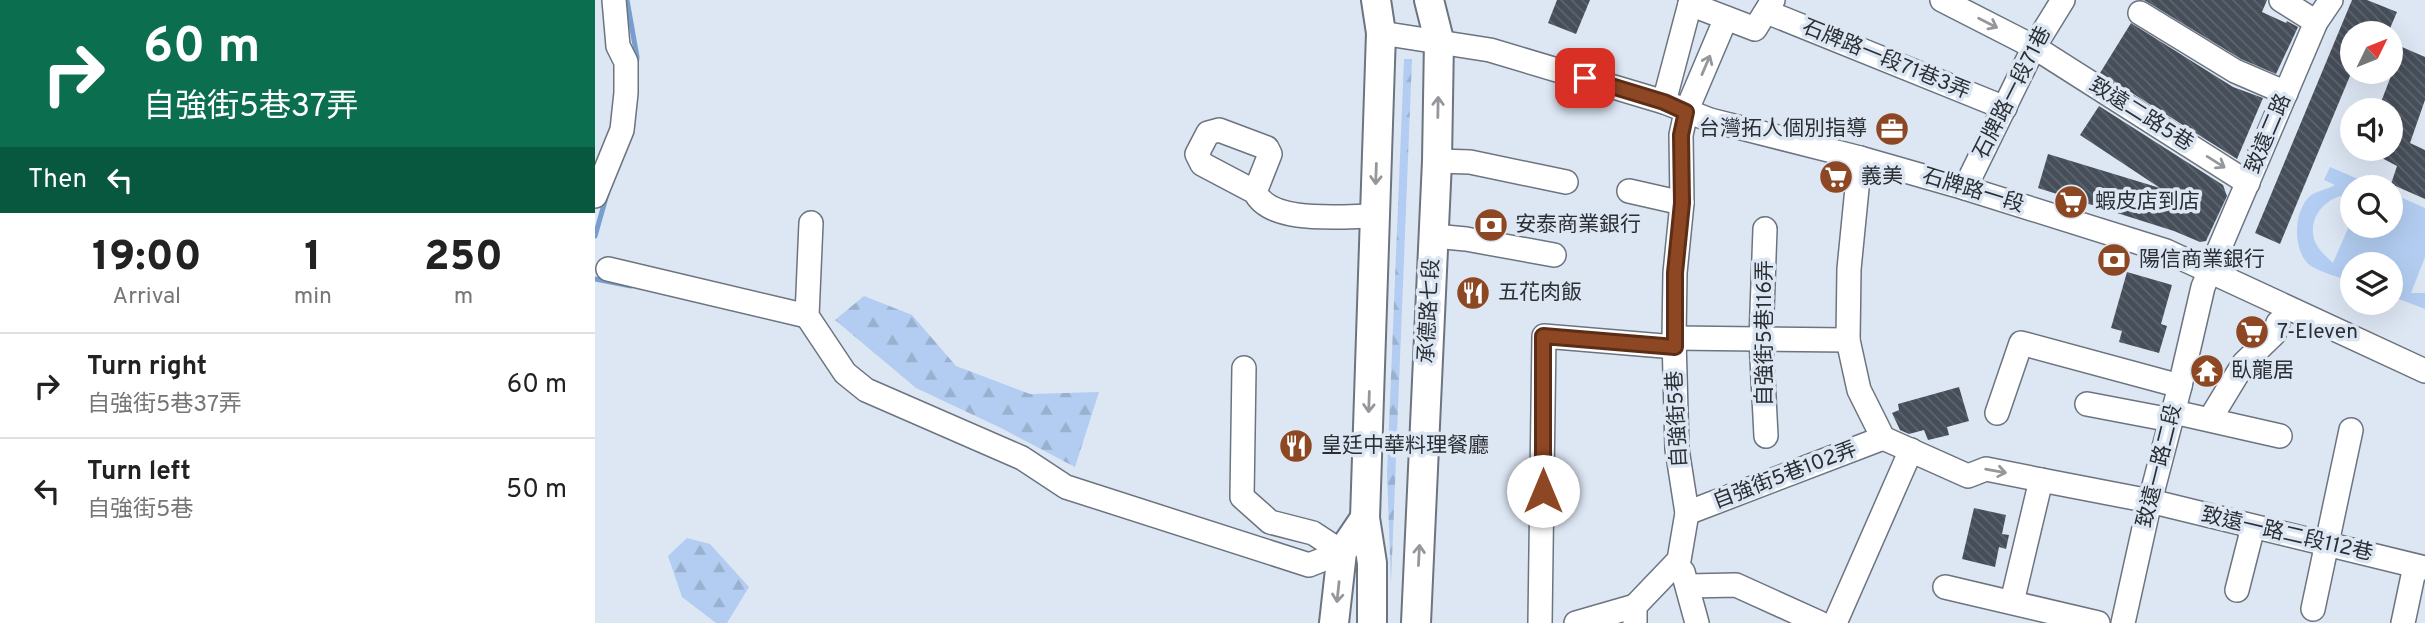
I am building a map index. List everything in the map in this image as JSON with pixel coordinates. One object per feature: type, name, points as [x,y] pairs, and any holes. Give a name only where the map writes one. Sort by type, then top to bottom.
[{"type":"main road","points":[[1372,623],[1372,563],[1365,518],[1381,33],[1376,0]]},
{"type":"main road","name":"承德路七段","points":[[1417,623],[1437,161],[1439,40],[1429,0]]},
{"type":"main road","points":[[1334,623],[1342,552],[1365,518]]},
{"type":"street","points":[[595,196],[622,130],[626,93],[626,62],[618,46],[614,0]]},
{"type":"street","name":"致遠二路5巷","points":[[1943,0],[2034,47],[2248,183]]},
{"type":"street","name":"石牌路一段71巷","points":[[1965,188],[2034,47],[2063,0]]},
{"type":"street","points":[[2281,0],[2316,22]]},
{"type":"street","name":"致遠二路","points":[[2211,270],[2316,22],[2331,0]]},
{"type":"street","points":[[1664,102],[1690,2],[1755,29],[1770,6]]},
{"type":"street","name":"石牌路一段71巷3弄","points":[[1770,6],[2005,107]]},
{"type":"street","points":[[2140,13],[2235,71],[2286,93]]},
{"type":"street","name":"自強街5巷","points":[[1679,560],[1687,513],[1677,449],[1674,342],[1675,273],[1682,203],[1681,135],[1686,112],[1726,18]]},
{"type":"street","name":"石牌路一段","points":[[1381,33],[1490,50],[1664,102],[1686,112],[1965,188],[2166,251],[2425,371]]},
{"type":"street","points":[[1860,158],[1849,269],[1848,340],[1859,390],[1883,438]]},
{"type":"street","points":[[1437,161],[1470,162],[1566,182]]},
{"type":"street","points":[[1629,191],[1682,203]]},
{"type":"street","points":[[1255,192],[1259,200],[1268,207],[1308,217],[1375,216]]},
{"type":"street","points":[[811,223],[807,316],[845,373],[866,390],[1022,458],[1066,487],[1309,565],[1342,552]]},
{"type":"street","name":"自強街5巷116弄","points":[[1765,229],[1761,339],[1766,436]]},
{"type":"street","points":[[1434,236],[1553,254]]},
{"type":"street","points":[[608,269],[807,316]]},
{"type":"street","name":"致遠一路二段","points":[[2123,623],[2203,287],[2211,270]]},
{"type":"street","points":[[2210,419],[2244,363],[2276,329]]},
{"type":"street","points":[[1540,623],[1543,336],[1674,342],[1848,340]]},
{"type":"street","points":[[1997,413],[2021,342],[2180,386]]},
{"type":"street","points":[[1244,368],[1242,497],[1271,522],[1313,533],[1342,552]]},
{"type":"street","points":[[2087,404],[2210,419],[2280,436]]},
{"type":"street","points":[[2313,609],[2351,430]]},
{"type":"street","name":"致遠一路二段112巷","points":[[1883,438],[1968,476],[1986,469],[2150,501],[2420,567]]},
{"type":"street","name":"自強街5巷102弄","points":[[1687,513],[1883,438]]},
{"type":"street","points":[[1835,623],[1911,450]]},
{"type":"street","points":[[2012,603],[2041,480]]},
{"type":"street","points":[[2238,590],[2253,527]]},
{"type":"street","points":[[1679,560],[1697,623]]},
{"type":"street","points":[[1576,623],[1635,615],[1679,560]]},
{"type":"street","points":[[2403,623],[2420,567]]},
{"type":"street","points":[[1688,586],[1736,585],[1820,623]]},
{"type":"street","points":[[1945,587],[2098,623]]},
{"type":"green space","points":[[1404,59],[1412,59],[1391,584],[1387,474]]},
{"type":"green space","points":[[2330,167],[2349,175],[2340,175],[2340,196],[2321,209],[2313,224],[2315,242],[2333,263],[2344,238],[2403,238],[2403,198],[2425,208],[2425,257],[2411,293],[2425,293],[2425,309],[2403,301],[2403,252],[2340,252],[2340,278],[2311,266],[2305,260],[2298,242],[2300,211],[2310,196],[2335,185],[2324,180]]},
{"type":"green space","points":[[864,296],[912,315],[956,366],[1030,394],[1099,392],[1075,467],[916,388],[835,320]]},
{"type":"green space","points":[[687,538],[710,544],[749,587],[727,623],[716,623],[682,597],[668,556]]},
{"type":"building","points":[[1557,0],[1590,0],[1576,34],[1548,23]]},
{"type":"building","points":[[2144,0],[2267,0],[2262,12],[2298,27],[2276,74],[2241,59]]},
{"type":"building","points":[[2352,0],[2367,0],[2397,12],[2393,21],[2343,21]]},
{"type":"building","points":[[2131,23],[2233,87],[2263,98],[2237,159],[2100,73]]},
{"type":"building","points":[[2340,29],[2340,84],[2347,84],[2280,244],[2255,233]]},
{"type":"building","points":[[2403,47],[2425,57],[2425,100],[2410,143],[2425,150],[2425,199],[2403,189],[2403,175],[2394,175],[2397,166],[2388,161],[2403,161],[2403,98],[2383,98],[2388,84],[2403,84]]},
{"type":"building","points":[[2099,106],[2223,185],[2227,196],[2206,241],[2200,242],[2174,231],[2038,188],[2048,154],[2160,188],[2080,135]]},
{"type":"building","points":[[2127,272],[2172,285],[2161,324],[2167,326],[2159,353],[2119,342],[2122,331],[2111,328]]},
{"type":"building","points":[[1959,387],[1969,421],[1947,427],[1949,435],[1928,440],[1924,430],[1909,434],[1900,430],[1892,413],[1899,410],[1898,404]]},
{"type":"building","points":[[1974,508],[2006,515],[2002,534],[2009,535],[2006,549],[1999,547],[1995,567],[1962,559]]},
{"type":"waterway","points":[[627,0],[637,57],[636,66]]},
{"type":"waterway","points":[[595,236],[607,194]]},
{"type":"waterway","points":[[595,279],[631,286]]},
{"type":"place","name":"台灣拓人個別指導","points":[[1892,129]]},
{"type":"place","name":"義美","points":[[1836,177]]},
{"type":"place","name":"蝦皮店到店","points":[[2071,202]]},
{"type":"place","name":"安泰商業銀行","points":[[1491,225]]},
{"type":"place","name":"陽信商業銀行","points":[[2114,260]]},
{"type":"place","name":"五花肉飯","points":[[1473,293]]},
{"type":"place","name":"7-Eleven","points":[[2252,332]]},
{"type":"place","name":"臥龍居","points":[[2207,371]]},
{"type":"place","name":"皇廷中華料理餐廳","points":[[1296,446]]},
{"type":"route","points":[[1543,491],[1543,336],[1675,347],[1675,273],[1682,203],[1681,135],[1686,112],[1664,102],[1585,78]]}]
